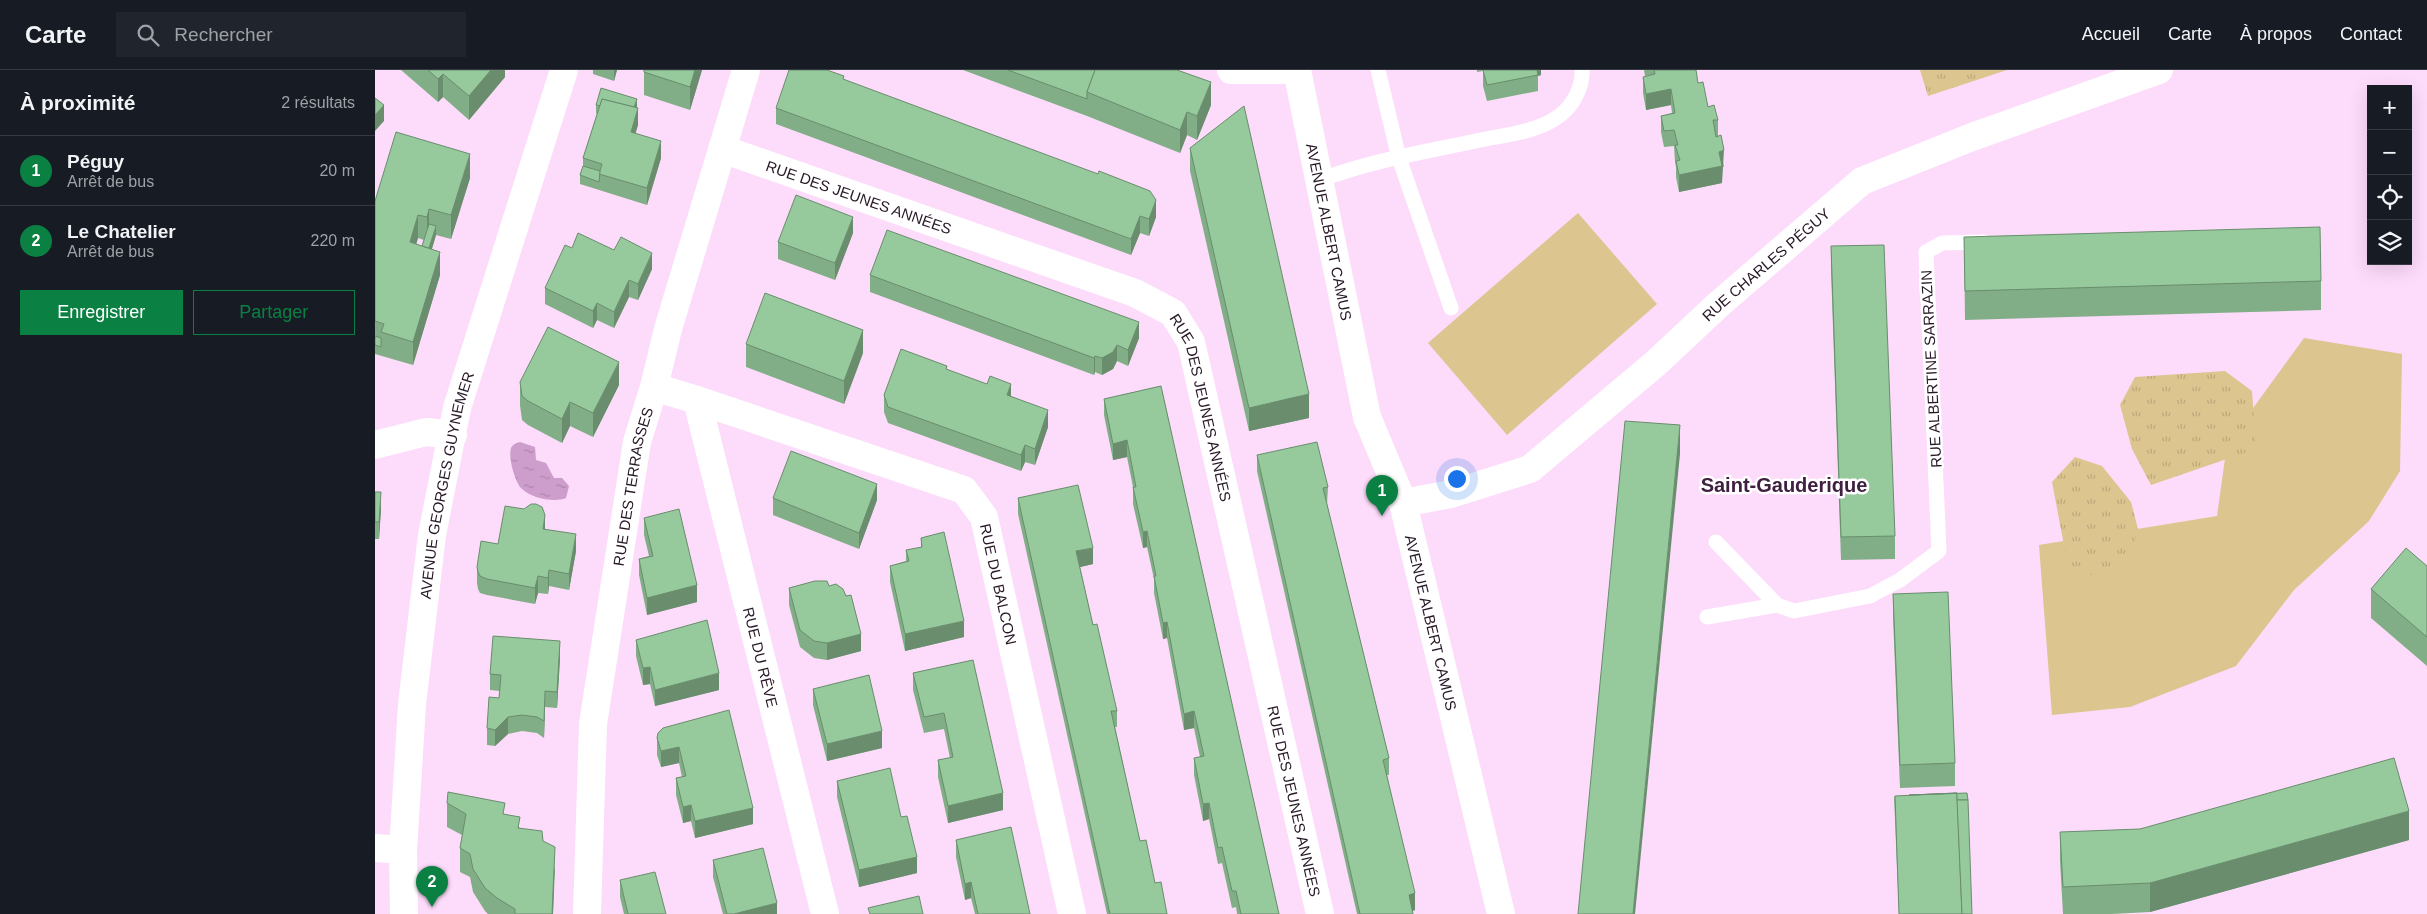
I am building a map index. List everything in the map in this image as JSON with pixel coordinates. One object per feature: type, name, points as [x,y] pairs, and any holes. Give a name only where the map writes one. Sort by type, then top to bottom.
[{"type":"street","name":"AVENUE GEORGES GUYNEMER","points":[[404,914],[403,850],[412,704],[432,534],[457,408],[564,70]]},
{"type":"street","name":"RUE DES TERRASSES","points":[[587,914],[593,724],[637,442],[654,387],[668,329],[746,70]]},
{"type":"street","points":[[1231,70],[1297,70]]},
{"type":"street","name":"AVENUE ALBERT CAMUS","points":[[1297,70],[1367,418],[1403,503],[1501,914]]},
{"type":"street","name":"RUE CHARLES PÉGUY","points":[[1403,503],[1451,494],[1530,469],[1655,363],[1719,304],[1862,181],[1972,137],[2159,70]]},
{"type":"street","name":"RUE DES JEUNES ANNÉES","points":[[722,149],[1135,293],[1173,313],[1191,342],[1320,914]]},
{"type":"street","name":"RUE DU BALCON","points":[[654,387],[963,490],[983,516],[1072,914]]},
{"type":"street","name":"RUE DU RÊVE","points":[[697,400],[825,914]]},
{"type":"street","points":[[375,446],[426,432],[453,435]]},
{"type":"street","points":[[375,848],[403,850]]},
{"type":"lane","points":[[1378,70],[1399,158],[1451,308]]},
{"type":"lane","points":[[1320,180],[1344,171],[1539,127],[1560,115],[1576,98],[1582,70]]},
{"type":"lane","name":"RUE ALBERTINE SARRAZIN","points":[[1707,617],[1777,605],[1795,611],[1870,596],[1900,580],[1939,551],[1926,252],[1942,243],[2001,242]]},
{"type":"lane","points":[[1715,542],[1777,605]]},
{"type":"green space","points":[[1920,70],[2007,70],[1928,96]]},
{"type":"green space","points":[[1578,213],[1657,304],[1507,435],[1428,343]]},
{"type":"green space","points":[[2304,338],[2402,354],[2400,471],[2369,521],[2294,590],[2236,666],[2130,707],[2052,715],[2039,545],[2217,516],[2227,444]]},
{"type":"green space","points":[[2225,371],[2252,391],[2256,449],[2151,485],[2132,449],[2120,405],[2135,377]]},
{"type":"green space","points":[[2075,457],[2102,466],[2131,502],[2138,529],[2128,571],[2070,577],[2052,482]]},
{"type":"water","points":[[520,442],[535,447],[536,460],[546,463],[554,478],[562,478],[569,486],[566,498],[555,500],[543,499],[531,495],[519,486],[513,470],[510,452],[515,444]]},
{"type":"building","points":[[428,70],[491,70],[469,96],[443,74],[438,79]]},
{"type":"building","points":[[644,70],[695,70],[690,87],[644,72]]},
{"type":"building","points":[[789,70],[827,70],[844,76],[843,79],[1098,174],[1099,171],[1150,191],[1156,200],[1149,219],[1140,216],[1131,239],[776,108]]},
{"type":"building","points":[[1008,70],[1095,70],[1087,92],[1087,99]]},
{"type":"building","points":[[1095,70],[1177,70],[1211,82],[1197,116],[1187,112],[1180,130],[1087,92]]},
{"type":"building","points":[[1483,70],[1537,70],[1538,75],[1487,85]]},
{"type":"building","points":[[1654,70],[1696,70],[1698,83],[1703,82],[1708,107],[1714,105],[1718,120],[1713,120],[1716,137],[1721,135],[1724,150],[1719,152],[1722,166],[1679,175],[1676,161],[1680,160],[1675,145],[1678,145],[1674,130],[1664,131],[1661,116],[1675,113],[1671,89],[1646,94],[1643,77],[1655,74]]},
{"type":"building","points":[[601,88],[637,99],[634,107],[602,99],[600,106],[596,105]]},
{"type":"building","points":[[375,98],[384,105],[375,115]]},
{"type":"building","points":[[602,99],[638,108],[631,132],[661,141],[647,188],[599,174],[602,164],[583,158]]},
{"type":"building","points":[[1244,106],[1309,394],[1249,408],[1190,148]]},
{"type":"building","points":[[396,132],[470,154],[451,215],[429,209],[427,217],[418,215],[410,242],[440,252],[413,342],[381,332],[384,324],[375,321],[375,201]]},
{"type":"building","points":[[583,166],[600,171],[599,182],[580,175]]},
{"type":"building","points":[[796,195],[853,217],[835,263],[778,242]]},
{"type":"building","points":[[429,224],[436,226],[429,248],[422,246]]},
{"type":"building","points":[[2320,227],[2321,281],[1965,291],[1964,237]]},
{"type":"building","points":[[887,230],[1139,322],[1128,350],[1117,345],[1113,352],[1102,358],[1095,356],[1094,358],[870,275]]},
{"type":"building","points":[[578,233],[614,250],[621,237],[652,253],[638,284],[629,280],[614,312],[597,303],[593,311],[545,288],[565,245],[572,248]]},
{"type":"building","points":[[1884,245],[1895,536],[1841,537],[1831,246]]},
{"type":"building","points":[[765,293],[863,330],[844,381],[746,344]]},
{"type":"building","points":[[548,327],[619,362],[593,413],[570,402],[562,419],[522,396],[520,382]]},
{"type":"building","points":[[375,336],[381,338],[381,347],[375,345]]},
{"type":"building","points":[[901,349],[947,366],[946,369],[987,384],[990,376],[1011,384],[1007,395],[1048,410],[1035,449],[1025,445],[1021,455],[888,407],[884,395]]},
{"type":"building","points":[[1161,386],[1279,914],[1241,914],[1236,891],[1232,891],[1222,847],[1218,848],[1209,803],[1203,804],[1194,758],[1204,756],[1194,711],[1184,714],[1167,622],[1163,623],[1147,531],[1143,532],[1133,487],[1136,487],[1127,440],[1113,444],[1104,399]]},
{"type":"building","points":[[1625,421],[1680,425],[1633,914],[1578,914]]},
{"type":"building","points":[[1317,442],[1328,487],[1323,488],[1389,758],[1383,760],[1415,893],[1409,895],[1413,914],[1360,914],[1257,455]]},
{"type":"building","points":[[791,451],[877,484],[859,533],[773,498]]},
{"type":"building","points":[[1078,485],[1093,548],[1076,551],[1093,625],[1097,624],[1117,711],[1111,711],[1140,841],[1146,840],[1155,883],[1161,882],[1167,914],[1110,914],[1018,498]]},
{"type":"building","points":[[375,492],[381,492],[379,522],[375,522]]},
{"type":"building","points":[[531,504],[542,507],[545,515],[543,529],[576,534],[569,574],[549,570],[548,578],[538,576],[535,588],[480,576],[477,567],[481,541],[498,544],[505,506],[524,509]]},
{"type":"building","points":[[679,509],[697,585],[647,598],[639,559],[653,556],[644,518]]},
{"type":"building","points":[[944,532],[964,621],[905,634],[890,566],[909,561],[906,550],[922,547],[921,538]]},
{"type":"building","points":[[2406,548],[2427,566],[2427,637],[2371,589]]},
{"type":"building","points":[[815,581],[827,581],[829,586],[836,584],[843,589],[846,596],[851,595],[861,634],[827,643],[814,641],[800,630],[789,588]]},
{"type":"building","points":[[1948,592],[1955,763],[1900,765],[1893,594]]},
{"type":"building","points":[[707,620],[719,673],[655,690],[650,667],[643,668],[636,640]]},
{"type":"building","points":[[493,636],[560,641],[557,692],[545,691],[544,721],[537,717],[522,715],[508,717],[495,730],[487,728],[489,697],[499,698],[501,675],[490,674]]},
{"type":"building","points":[[973,660],[1003,793],[948,806],[938,760],[953,757],[944,713],[924,717],[913,673]]},
{"type":"building","points":[[869,675],[882,731],[827,744],[813,689]]},
{"type":"building","points":[[729,710],[753,808],[695,821],[691,805],[683,807],[676,778],[686,776],[679,747],[661,751],[657,738],[658,733],[663,728]]},
{"type":"building","points":[[2394,758],[2409,811],[2150,883],[2063,887],[2060,832],[2140,829]]},
{"type":"building","points":[[890,768],[901,817],[907,816],[917,857],[859,870],[837,781]]},
{"type":"building","points":[[448,792],[505,803],[503,814],[520,817],[518,828],[542,831],[543,841],[555,847],[552,914],[515,914],[515,909],[485,888],[473,869],[470,854],[460,848],[466,814],[447,803]]},
{"type":"building","points":[[1957,793],[1962,914],[1899,914],[1895,796]]},
{"type":"building","points":[[1957,793],[1967,793],[1968,800],[1957,800]]},
{"type":"building","points":[[1957,800],[1968,800],[1972,914],[1962,914]]},
{"type":"building","points":[[1011,827],[1030,914],[978,914],[971,882],[965,884],[956,840]]},
{"type":"building","points":[[763,848],[777,903],[734,914],[727,914],[713,860]]},
{"type":"building","points":[[655,872],[666,914],[628,914],[620,880]]},
{"type":"building","points":[[919,896],[923,914],[870,914],[868,908]]},
{"type":"place","name":"Péguy","points":[[1382,516]]},
{"type":"place","name":"Le Chatelier","points":[[432,907]]},
{"type":"district","name":"Saint-Gauderique","points":[[1784,485]]}]
